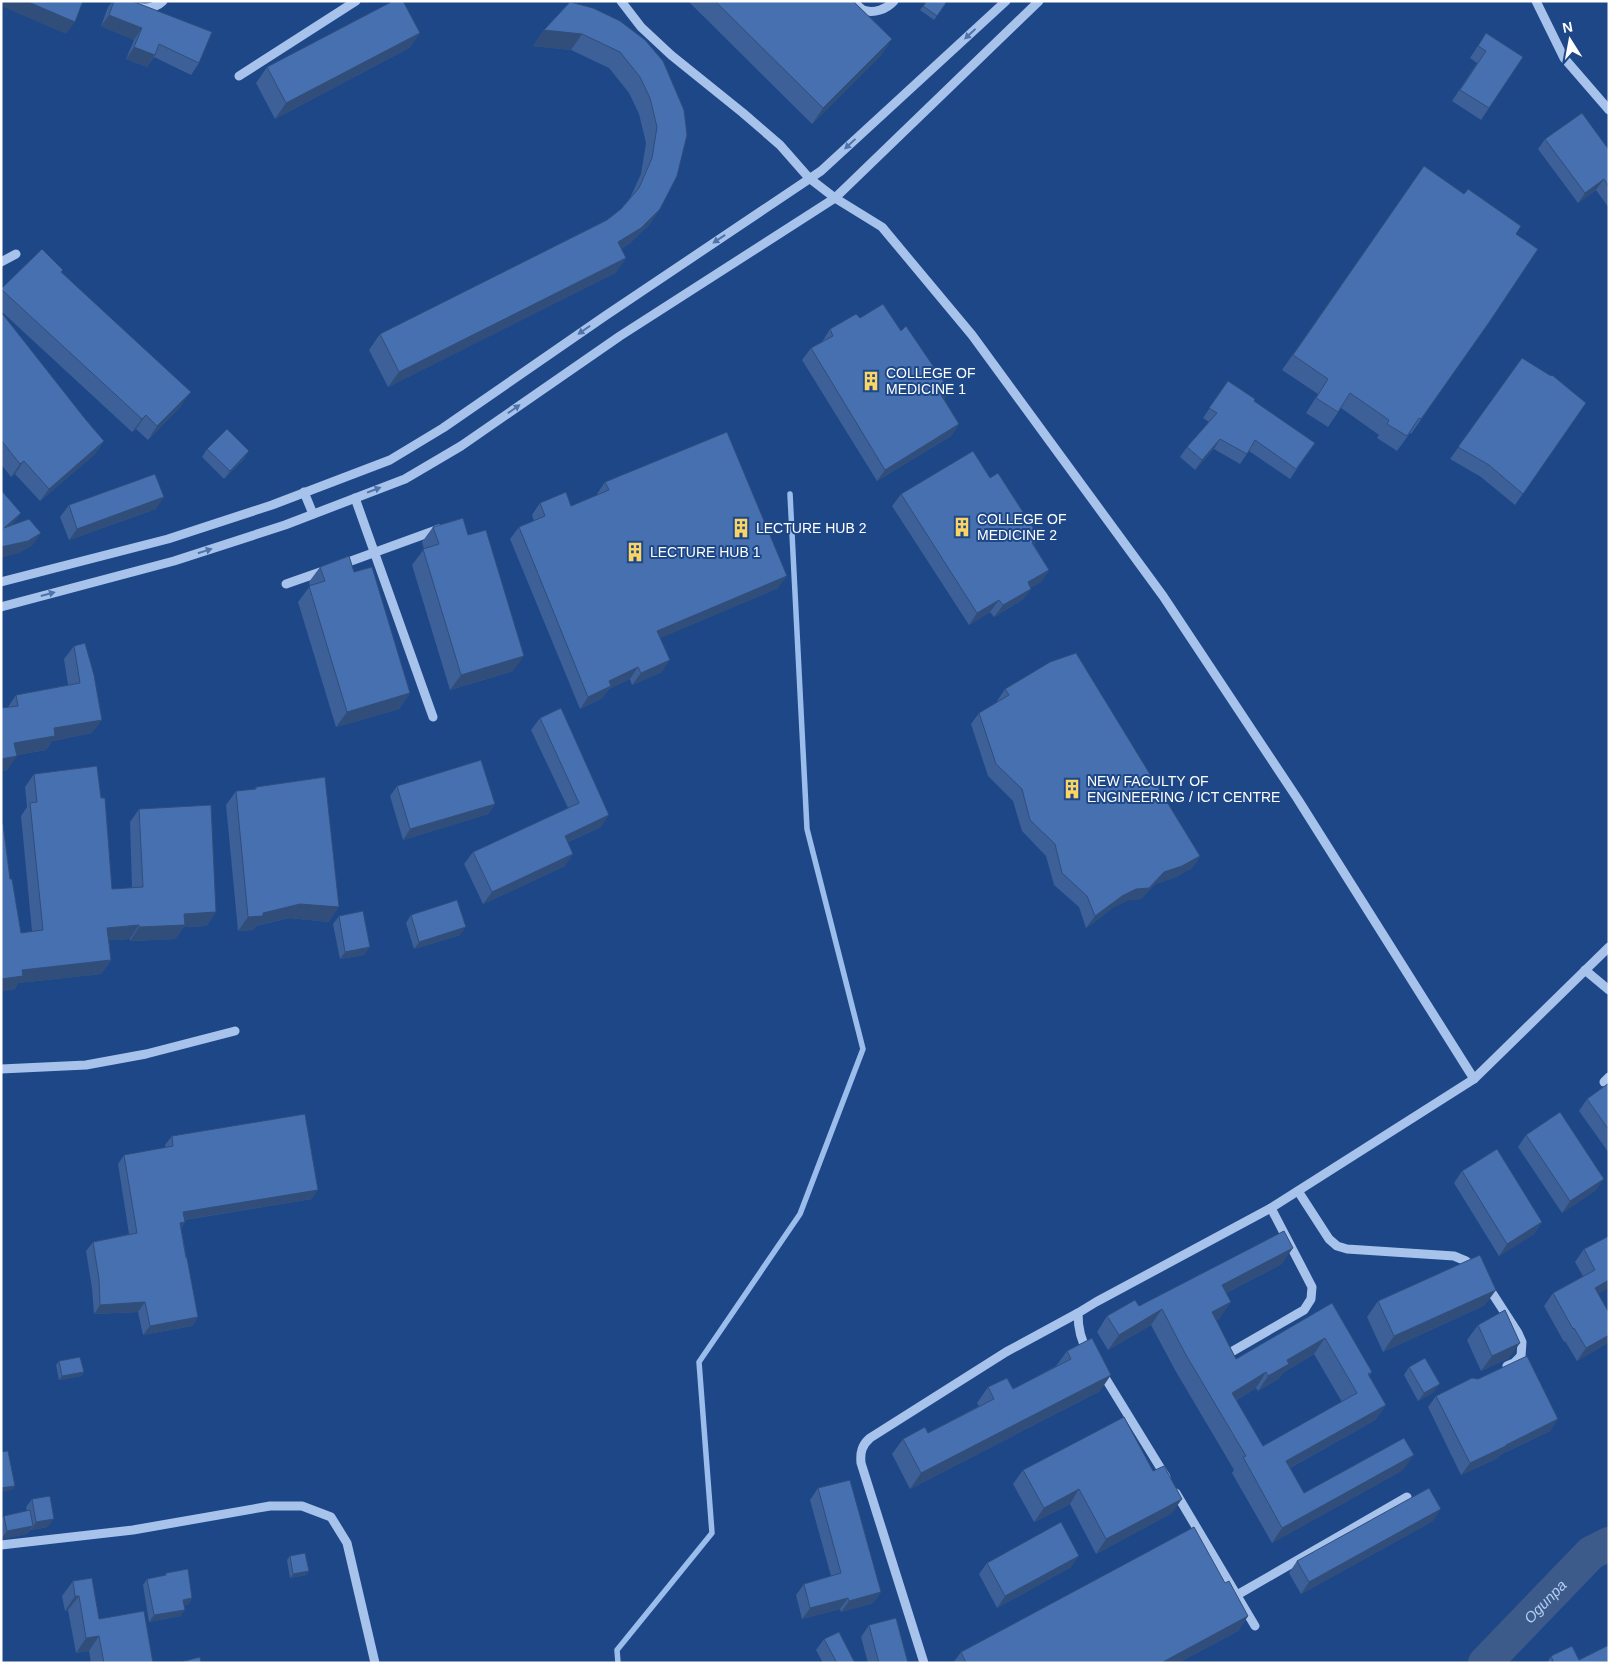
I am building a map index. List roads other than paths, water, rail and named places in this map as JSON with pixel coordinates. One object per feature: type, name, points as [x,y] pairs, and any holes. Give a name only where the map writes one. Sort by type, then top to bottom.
[{"type":"street","points":[[126,5],[143,9],[157,6],[163,1]]},
{"type":"street","points":[[239,76],[356,1]]},
{"type":"street","points":[[621,1],[641,27],[780,145],[809,178],[835,198],[882,227],[972,335],[1157,588],[1297,798],[1474,1079]]},
{"type":"street","points":[[854,1],[863,10],[878,11],[891,5],[894,1]]},
{"type":"street","points":[[1,582],[168,539],[390,460],[443,428],[821,171],[1006,1]]},
{"type":"street","points":[[1,607],[174,561],[313,514],[405,478],[461,446],[620,336],[835,198],[1039,1]]},
{"type":"street","points":[[1536,1],[1564,58],[1609,110]]},
{"type":"street","points":[[1,262],[16,254]]},
{"type":"street","points":[[304,492],[313,514]]},
{"type":"street","points":[[355,498],[433,717]]},
{"type":"street","points":[[286,584],[449,526]]},
{"type":"street","points":[[924,1663],[861,1463],[862,1448],[865,1442],[1006,1352],[1271,1208],[1474,1079],[1609,947]]},
{"type":"street","points":[[1585,970],[1609,990]]},
{"type":"street","points":[[1,1069],[86,1065],[146,1054],[234,1032]]},
{"type":"street","points":[[1298,1191],[1329,1239],[1337,1246],[1454,1256],[1466,1261],[1477,1269],[1522,1342],[1522,1356],[1514,1363],[1498,1370]]},
{"type":"street","points":[[1226,1355],[1304,1310],[1311,1299],[1312,1287],[1271,1208]]},
{"type":"street","points":[[1078,1313],[1078,1324],[1085,1347],[1116,1393],[1256,1626]]},
{"type":"street","points":[[1237,1595],[1407,1497]]},
{"type":"street","points":[[1,1545],[133,1530],[270,1506],[302,1506],[331,1516],[347,1543],[375,1663]]},
{"type":"waterway","points":[[618,1663],[617,1650],[712,1533],[699,1362],[800,1214],[863,1049],[807,829],[790,494]]},
{"type":"waterway","name":"Ogunpa","points":[[1485,1663],[1591,1553],[1609,1544]]},
{"type":"place","name":"COLLEGE OF MEDICINE 1","points":[[871,381]]},
{"type":"place","name":"COLLEGE OF MEDICINE 2","points":[[962,527]]},
{"type":"place","name":"LECTURE HUB 2","points":[[741,528]]},
{"type":"place","name":"LECTURE HUB 1","points":[[635,552]]},
{"type":"place","name":"NEW FACULTY OF ENGINEERING / ICT CENTRE","points":[[1072,789]]}]
